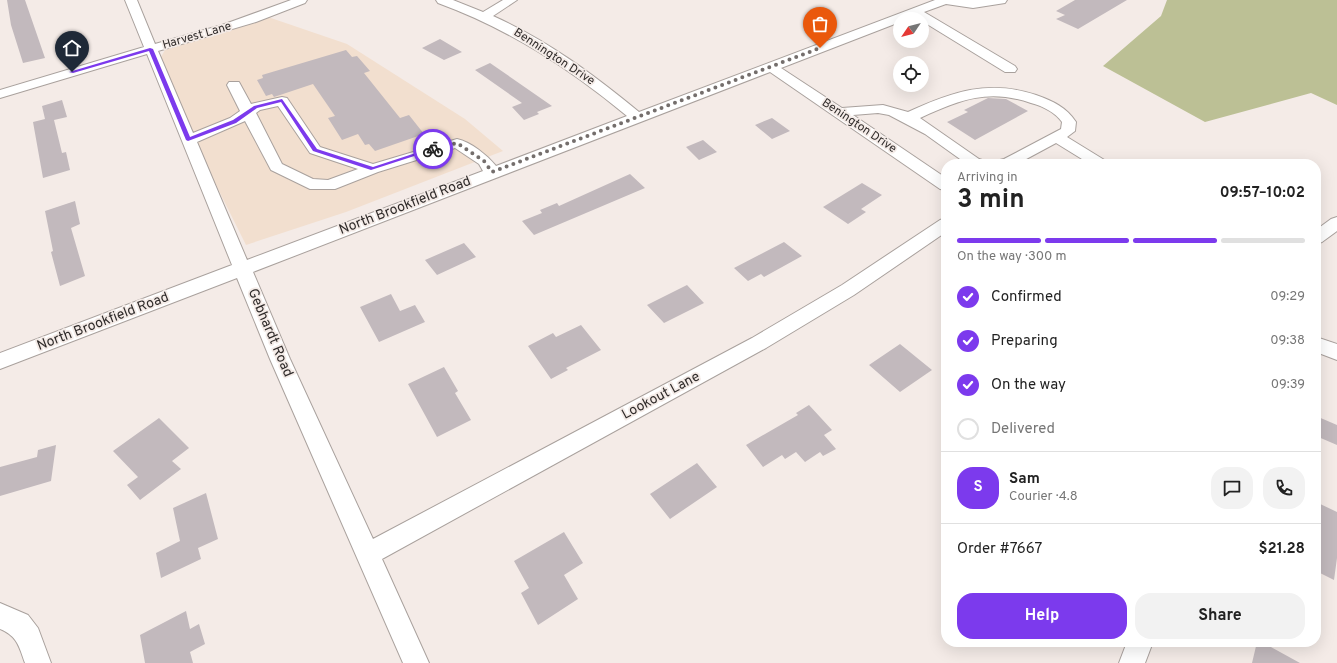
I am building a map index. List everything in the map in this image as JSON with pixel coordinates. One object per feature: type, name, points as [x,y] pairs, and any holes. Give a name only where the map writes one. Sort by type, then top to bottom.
[{"type":"street","name":"Gebhardt Road","points":[[131,0],[150,49],[280,359],[416,663]]},
{"type":"street","name":"Harvest Lane","points":[[0,94],[98,63],[248,21],[301,0]]},
{"type":"street","name":"Bennington Drive","points":[[442,0],[485,16],[539,44],[575,67],[638,118]]},
{"type":"street","points":[[485,16],[511,0]]},
{"type":"street","points":[[945,0],[972,6],[983,5],[1001,0]]},
{"type":"street","name":"North Brookfield Road","points":[[915,12],[945,0]]},
{"type":"street","name":"North Brookfield Road","points":[[0,361],[492,172],[893,20]]},
{"type":"street","points":[[929,20],[1010,69]]},
{"type":"street","name":"Benington Drive","points":[[771,67],[941,182]]},
{"type":"street","points":[[234,85],[276,167],[310,184],[328,185],[373,169],[457,143],[484,161],[492,172]]},
{"type":"street","points":[[908,118],[940,103],[969,93],[989,91],[1013,92],[1032,98],[1059,111],[1069,122],[1068,131],[1015,159]]},
{"type":"street","points":[[188,140],[235,122],[255,107],[282,101],[315,150],[373,169]]},
{"type":"street","points":[[840,113],[867,109],[884,110],[908,118],[970,159]]},
{"type":"street","points":[[1056,137],[1093,159]]},
{"type":"street","points":[[1321,234],[1337,223]]},
{"type":"street","name":"Lookout Lane","points":[[368,554],[759,343],[848,290],[941,227]]},
{"type":"street","points":[[1321,346],[1337,352]]},
{"type":"street","points":[[0,616],[19,624],[29,637],[38,663]]},
{"type":"street","points":[[1132,663],[1138,647]]},
{"type":"shaded area","points":[[268,17],[347,44],[465,119],[503,151],[346,212],[246,245],[211,175],[161,57],[165,50]]},
{"type":"green space","points":[[1167,0],[1337,0],[1337,105],[1311,93],[1205,122],[1103,66],[1161,16]]},
{"type":"building","points":[[7,0],[25,0],[45,58],[23,63],[11,25]]},
{"type":"building","points":[[1075,0],[1127,0],[1078,29],[1056,19],[1065,15],[1056,11]]},
{"type":"building","points":[[440,39],[462,52],[444,60],[422,48]]},
{"type":"building","points":[[346,50],[352,57],[357,56],[370,71],[364,73],[400,118],[409,115],[424,134],[375,151],[369,144],[365,145],[358,134],[342,140],[328,118],[335,116],[313,84],[274,97],[272,94],[266,96],[257,80],[263,78],[262,75]]},
{"type":"building","points":[[490,63],[552,106],[537,112],[539,114],[524,120],[512,107],[522,103],[475,70]]},
{"type":"building","points":[[988,98],[1006,99],[1028,111],[975,140],[947,122],[968,112],[964,110]]},
{"type":"building","points":[[62,100],[67,117],[54,120],[62,153],[66,152],[70,170],[43,178],[33,122],[45,119],[42,106]]},
{"type":"building","points":[[772,118],[790,131],[772,139],[755,125]]},
{"type":"building","points":[[703,140],[717,152],[699,160],[686,147]]},
{"type":"building","points":[[630,174],[645,188],[534,235],[522,221],[542,213],[540,210],[557,203],[559,206]]},
{"type":"building","points":[[862,183],[882,195],[861,209],[866,212],[848,224],[823,207]]},
{"type":"building","points":[[75,201],[80,224],[71,228],[85,276],[60,286],[51,252],[53,251],[45,211]]},
{"type":"building","points":[[784,242],[802,256],[764,277],[761,274],[748,281],[734,268]]},
{"type":"building","points":[[464,243],[476,257],[437,275],[425,260]]},
{"type":"building","points":[[687,285],[704,303],[664,323],[647,305]]},
{"type":"building","points":[[391,294],[400,311],[415,305],[425,322],[379,342],[360,307]]},
{"type":"building","points":[[581,325],[601,350],[566,368],[568,370],[551,379],[528,346],[553,333],[556,337]]},
{"type":"building","points":[[900,344],[932,370],[900,392],[869,365]]},
{"type":"building","points":[[444,367],[458,391],[455,393],[471,420],[437,437],[408,384]]},
{"type":"building","points":[[809,405],[832,430],[824,435],[836,449],[823,456],[820,452],[805,462],[796,452],[785,459],[782,455],[763,467],[746,445],[798,415],[796,413]]},
{"type":"building","points":[[159,418],[189,448],[172,461],[181,469],[140,500],[127,485],[138,477],[113,451]]},
{"type":"building","points":[[1321,418],[1337,425],[1337,445],[1321,438]]},
{"type":"building","points":[[56,445],[51,481],[0,496],[0,467],[37,457],[38,450]]},
{"type":"building","points":[[697,463],[717,487],[670,519],[650,494]]},
{"type":"building","points":[[206,493],[218,539],[198,548],[201,559],[161,578],[156,553],[180,541],[173,508]]},
{"type":"building","points":[[1321,504],[1337,512],[1337,558],[1334,580],[1321,574]]},
{"type":"building","points":[[564,532],[583,563],[564,575],[578,599],[538,625],[521,593],[529,588],[514,561]]},
{"type":"building","points":[[186,611],[190,629],[199,624],[205,644],[190,652],[193,663],[145,663],[140,635]]},
{"type":"building","points":[[1256,647],[1271,647],[1300,663],[1252,663]]},
{"type":"way so far","points":[[433,149],[457,143],[484,161],[492,172],[820,48]]},
{"type":"route","points":[[72,72],[98,63],[150,49],[156,60],[188,140],[235,122],[255,107],[282,101],[315,150],[373,169],[433,149]]}]
